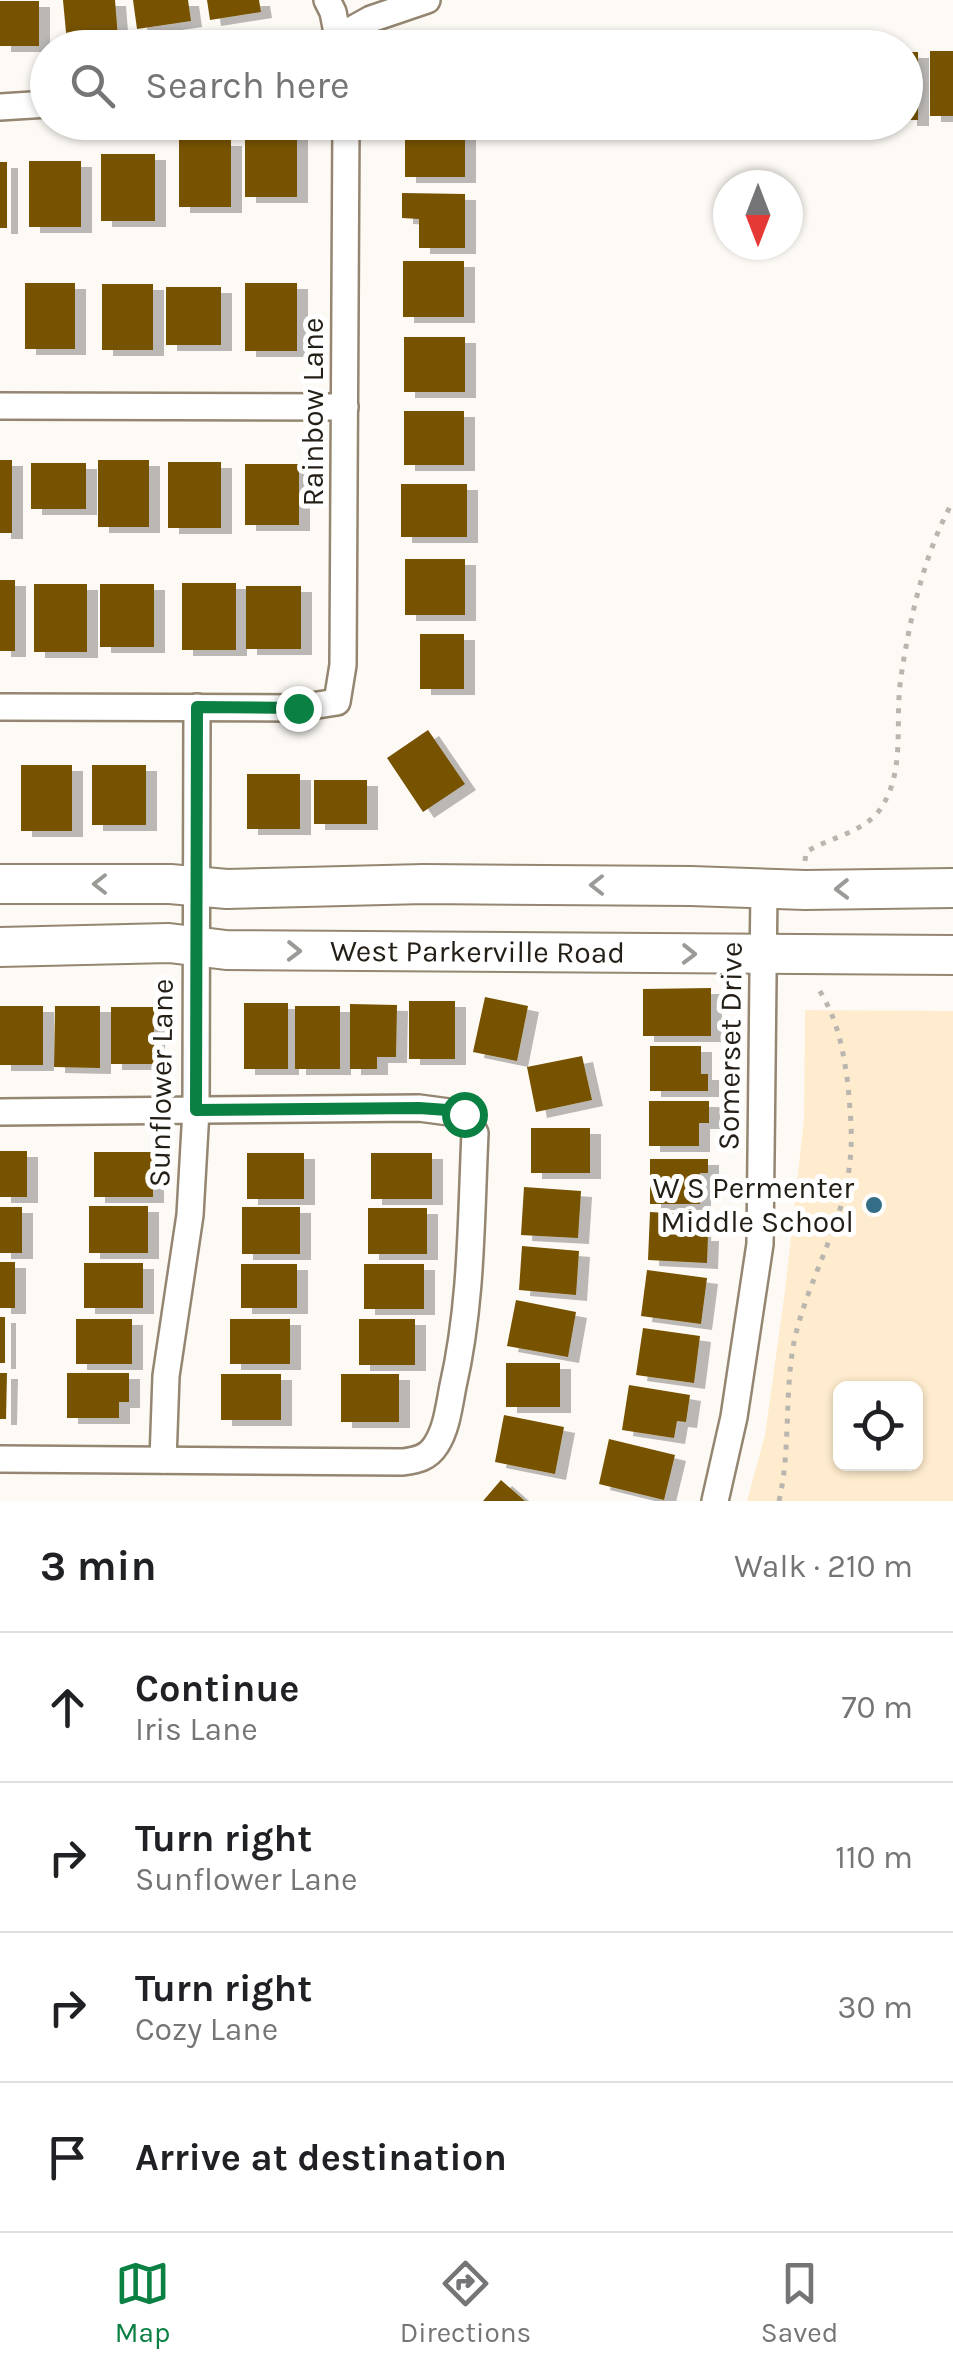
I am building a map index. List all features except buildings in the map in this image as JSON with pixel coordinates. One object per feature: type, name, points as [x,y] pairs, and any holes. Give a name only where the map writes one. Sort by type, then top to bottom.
[{"type":"main road","points":[[0,884],[227,889],[443,884],[953,888]]},
{"type":"main road","name":"West Parkerville Road","points":[[0,946],[169,943],[226,950],[953,955]]},
{"type":"street","points":[[327,0],[330,30]]},
{"type":"street","points":[[354,30],[371,19],[426,0]]},
{"type":"street","points":[[0,106],[30,105]]},
{"type":"street","name":"Rainbow Lane","points":[[197,707],[298,708],[336,702],[344,665],[346,140]]},
{"type":"street","points":[[0,406],[346,407]]},
{"type":"street","points":[[0,707],[197,707]]},
{"type":"street","name":"Sunflower Lane","points":[[163,1460],[166,1376],[190,1215],[196,1110],[197,707]]},
{"type":"street","name":"Somerset Drive","points":[[715,1501],[737,1400],[760,1244],[764,888]]},
{"type":"street","points":[[0,1112],[419,1108],[464,1114],[475,1133],[468,1292],[460,1358],[445,1424],[435,1446],[422,1459],[0,1459]]},
{"type":"path","points":[[804,862],[806,852],[839,838],[876,814],[895,782],[900,680],[911,626],[924,566],[953,501]]},
{"type":"path","points":[[778,1501],[785,1474],[795,1339],[841,1204],[850,1163],[852,1122],[840,1035],[828,1003],[810,976]]},
{"type":"shaded area","name":"W S Permenter Middle School","points":[[805,1010],[953,1011],[953,1501],[747,1501],[765,1435],[804,1119]]},
{"type":"place","name":"W S Permenter Middle School","points":[[874,1205]]},
{"type":"route","points":[[298,708],[197,707],[196,1110],[419,1108],[464,1114]]}]
